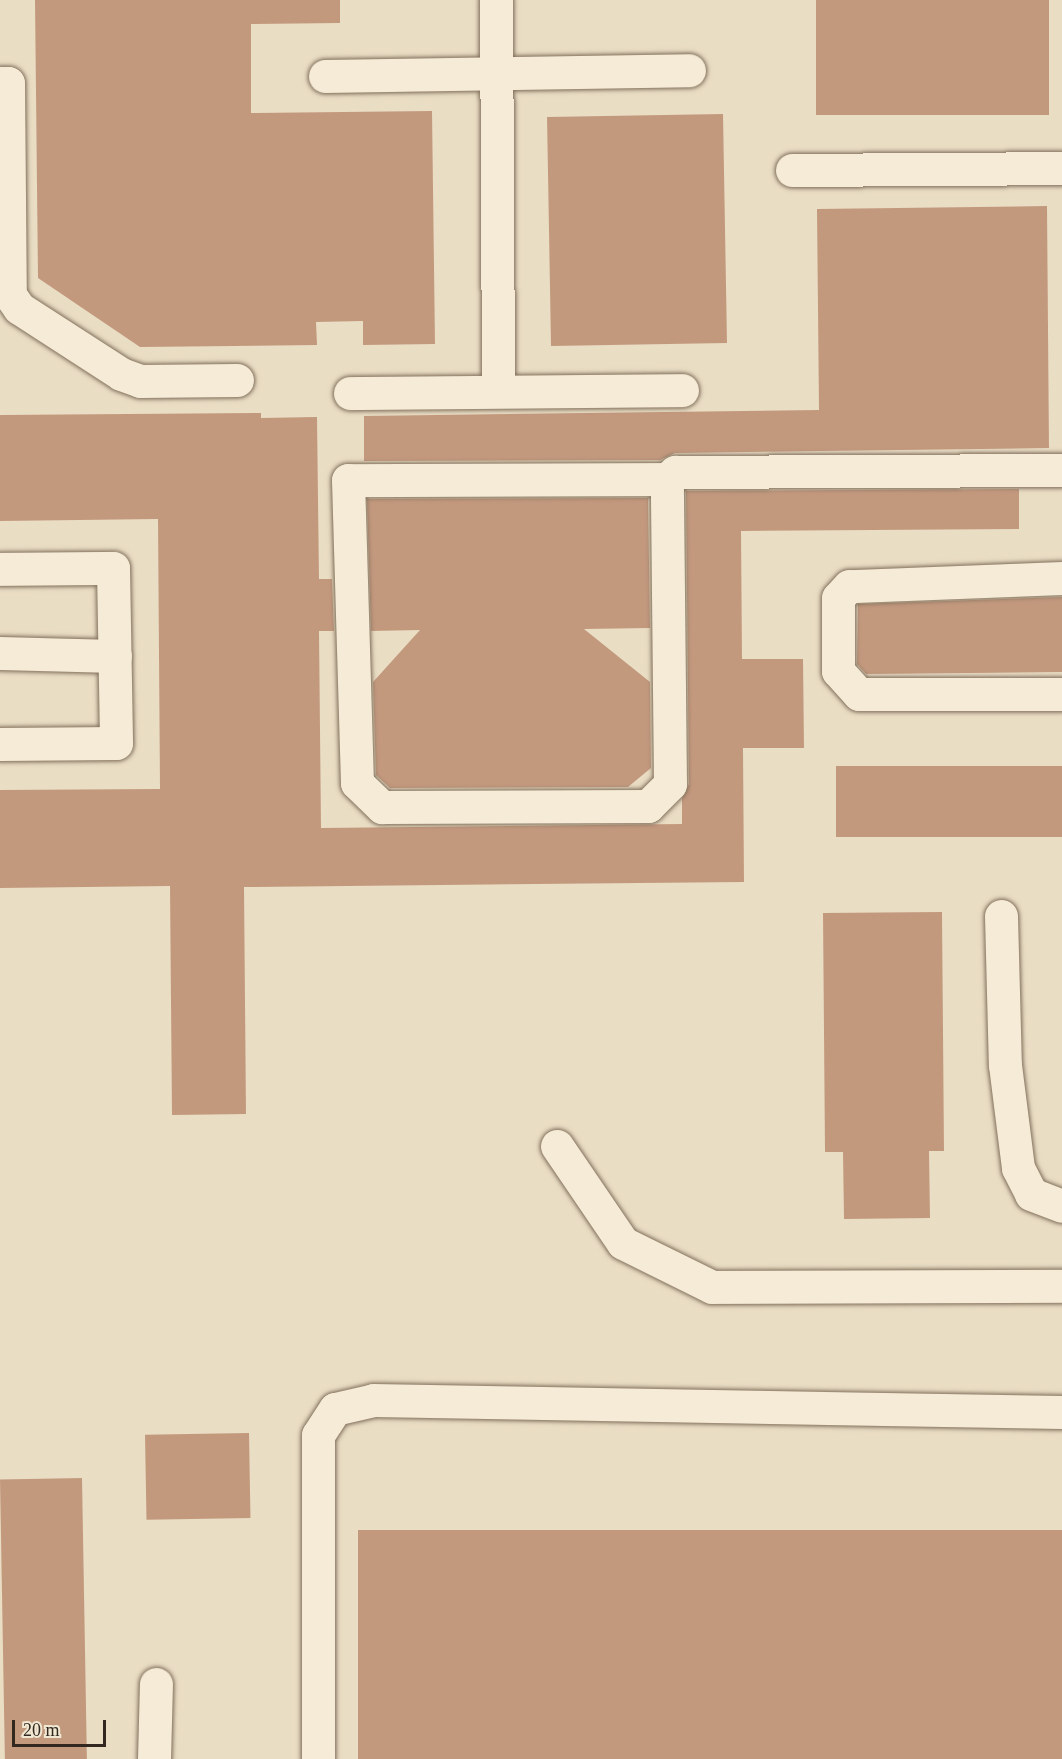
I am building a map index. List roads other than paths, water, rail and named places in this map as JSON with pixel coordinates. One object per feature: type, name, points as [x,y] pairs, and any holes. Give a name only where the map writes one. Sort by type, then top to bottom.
[{"type":"lane","points":[[496,0],[498,390]]},
{"type":"lane","points":[[325,76],[689,70]]},
{"type":"lane","points":[[0,83],[8,83],[10,295],[18,308],[130,378],[237,380]]},
{"type":"lane","points":[[792,171],[1062,168]]},
{"type":"lane","points":[[350,393],[682,390]]},
{"type":"lane","points":[[667,479],[670,784],[648,806],[382,807],[357,783],[348,480],[667,479],[675,472],[1062,470]]},
{"type":"lane","points":[[0,569],[113,568],[116,743],[0,744]]},
{"type":"lane","points":[[1062,578],[849,586],[838,597],[838,671],[859,694],[1062,694]]},
{"type":"lane","points":[[0,653],[115,656]]},
{"type":"lane","points":[[1001,916],[1005,1065],[1018,1168],[1031,1194],[1062,1206]]},
{"type":"lane","points":[[557,1146],[623,1242],[712,1287],[1062,1286]]},
{"type":"lane","points":[[318,1759],[318,1435],[335,1409],[373,1400],[1062,1412]]},
{"type":"lane","points":[[154,1759],[156,1684]]}]
